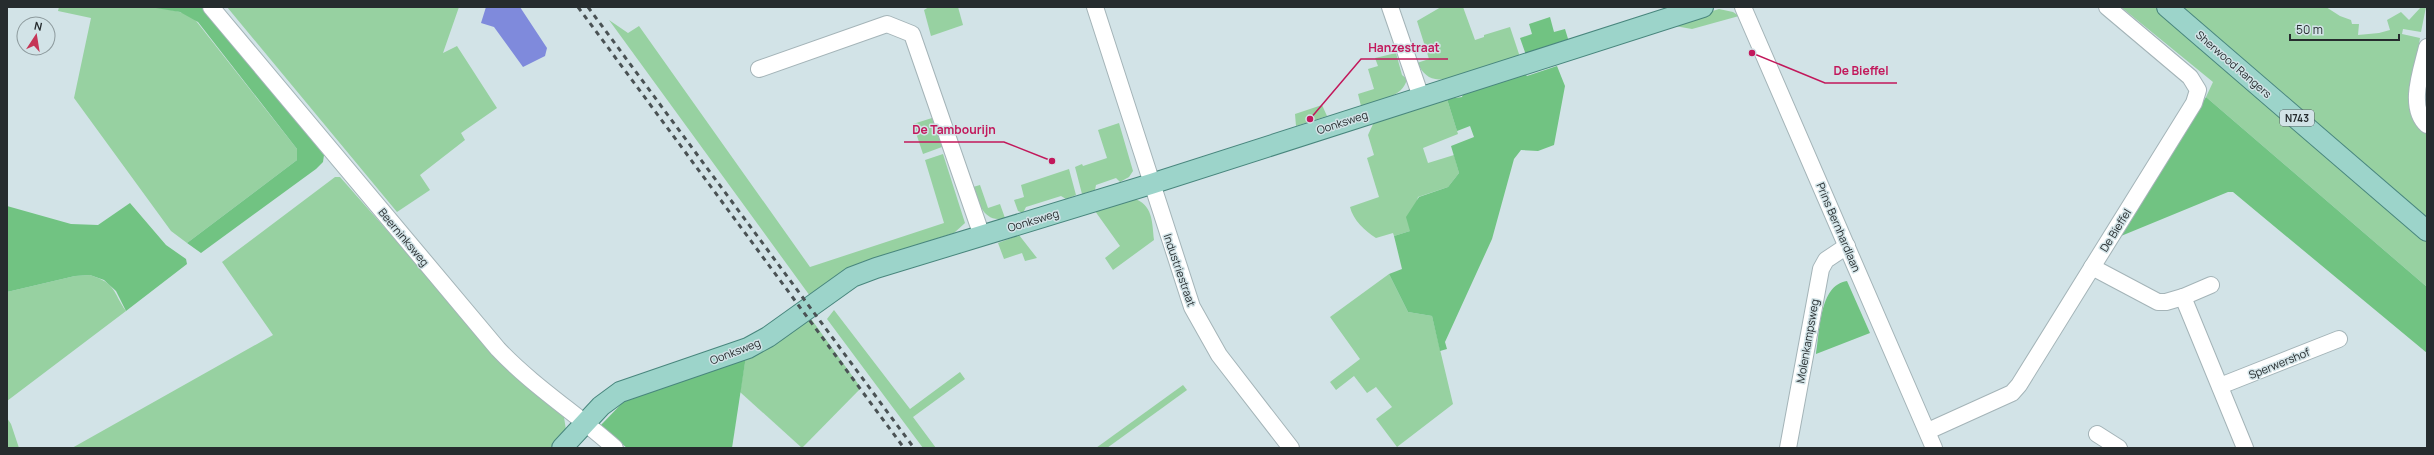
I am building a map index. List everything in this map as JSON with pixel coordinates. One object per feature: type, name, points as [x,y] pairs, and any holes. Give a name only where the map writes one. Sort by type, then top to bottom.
[{"type":"main road","name":"Oonksweg","points":[[562,448],[605,403],[620,392],[748,348],[768,337],[852,277],[876,268],[1151,184],[1703,7]]},
{"type":"main road","name":"Sherwood Rangers","points":[[2167,7],[2427,231]]},
{"type":"street","name":"Beerninksweg","points":[[211,7],[498,349],[519,371],[586,422],[615,448]]},
{"type":"street","name":"Industriestraat","points":[[1095,7],[1192,307],[1219,355],[1291,448]]},
{"type":"street","points":[[1390,7],[1421,97]]},
{"type":"street","name":"Prins Bernhardlaan","points":[[1743,7],[1928,431],[1934,448]]},
{"type":"street","name":"De Bieffel","points":[[1928,431],[2012,393],[2019,385],[2194,103],[2198,90],[2190,77],[2107,7]]},
{"type":"street","points":[[759,68],[887,24],[912,34],[982,236]]},
{"type":"street","points":[[2427,47],[2417,104],[2420,117],[2427,125]]},
{"type":"street","name":"Molenkampsweg","points":[[1788,448],[1821,269],[1826,260],[1847,246]]},
{"type":"street","points":[[2092,267],[2158,302],[2166,302],[2183,297],[2211,285]]},
{"type":"street","points":[[2183,297],[2245,448]]},
{"type":"street","name":"Sperwershof","points":[[2220,386],[2339,339]]},
{"type":"street","points":[[2098,434],[2119,448]]},
{"type":"green space","points":[[145,6],[162,8],[193,17],[297,149],[297,160],[187,243],[171,231],[74,98],[91,18],[58,11],[59,7]]},
{"type":"green space","points":[[150,7],[203,7],[324,155],[323,162],[316,169],[201,253],[187,243],[297,160],[297,149],[198,22],[180,12]]},
{"type":"green space","points":[[227,7],[459,7],[443,53],[457,46],[497,108],[461,133],[465,140],[420,175],[430,190],[397,212]]},
{"type":"green space","points":[[929,7],[958,7],[963,25],[931,36],[924,10]]},
{"type":"green space","points":[[1441,7],[1463,7],[1475,40],[1484,37],[1484,35],[1510,27],[1520,57],[1444,79],[1431,78],[1422,71],[1417,63],[1429,59],[1417,21]]},
{"type":"green space","points":[[2121,7],[2155,7],[2427,242],[2427,287],[2206,97],[2213,82]]},
{"type":"green space","points":[[2183,7],[2326,7],[2340,16],[2351,20],[2352,24],[2359,24],[2358,35],[2379,33],[2390,30],[2387,20],[2401,12],[2409,20],[2421,7],[2426,7],[2421,32],[2403,29],[2402,34],[2420,38],[2409,107],[2411,115],[2427,134],[2427,217]]},
{"type":"green space","points":[[1719,9],[1733,12],[1739,16],[1692,29],[1669,25]]},
{"type":"green space","points":[[1550,17],[1554,32],[1565,29],[1569,42],[1526,55],[1520,38],[1532,34],[1529,24]]},
{"type":"green space","points":[[609,20],[628,33],[639,26],[810,267],[944,223],[925,160],[943,154],[965,223],[954,233],[862,262],[850,268],[810,296]]},
{"type":"green space","points":[[1396,53],[1402,75],[1407,79],[1405,85],[1395,94],[1361,106],[1358,94],[1374,89],[1368,69],[1378,66],[1375,58]]},
{"type":"green space","points":[[1557,66],[1565,86],[1554,145],[1538,151],[1521,150],[1514,159],[1492,239],[1445,342],[1447,349],[1440,351],[1432,316],[1408,312],[1389,274],[1402,269],[1394,236],[1410,231],[1406,217],[1419,197],[1448,187],[1459,173],[1451,146],[1474,137],[1470,126],[1457,131],[1447,99],[1462,97],[1465,89],[1522,71],[1527,76]]},
{"type":"green space","points":[[2206,97],[2427,287],[2427,353],[2233,192],[2228,192],[2121,236]]},
{"type":"green space","points":[[1447,99],[1458,134],[1423,148],[1428,163],[1454,155],[1459,173],[1448,187],[1418,197],[1410,231],[1394,236],[1393,233],[1376,238],[1360,225],[1350,207],[1379,197],[1367,158],[1374,155],[1368,135],[1374,122]]},
{"type":"green space","points":[[1322,105],[1327,116],[1296,126],[1295,114]]},
{"type":"green space","points":[[932,118],[942,147],[923,154],[913,124]]},
{"type":"green space","points":[[1119,123],[1133,171],[1129,177],[1120,182],[1116,178],[1096,185],[1095,190],[1082,194],[1075,167],[1082,164],[1083,166],[1107,158],[1098,130]]},
{"type":"green space","points":[[1069,169],[1076,195],[1066,199],[1061,196],[1026,207],[1023,213],[1018,211],[1014,200],[1024,197],[1021,185]]},
{"type":"green space","points":[[335,177],[340,177],[496,354],[554,405],[564,417],[566,430],[550,448],[72,448],[273,335],[222,262]]},
{"type":"green space","points":[[980,185],[988,208],[1000,204],[1005,218],[992,218],[983,210],[973,187]]},
{"type":"green space","points":[[1133,198],[1140,201],[1148,209],[1152,220],[1154,240],[1113,270],[1105,258],[1120,246],[1095,211]]},
{"type":"green space","points":[[130,203],[166,245],[186,259],[187,264],[126,311],[116,291],[104,280],[90,275],[75,276],[7,292],[7,206],[71,224],[98,225]]},
{"type":"green space","points":[[1019,235],[1037,258],[1025,261],[1022,253],[1004,259],[998,243]]},
{"type":"green space","points":[[1389,274],[1408,312],[1432,316],[1453,404],[1397,447],[1376,419],[1392,407],[1376,387],[1367,393],[1354,376],[1336,390],[1330,382],[1360,359],[1330,317]]},
{"type":"green space","points":[[90,275],[99,278],[110,285],[126,311],[7,401],[7,292],[75,276]]},
{"type":"green space","points":[[1847,281],[1870,333],[1816,354],[1822,311],[1826,300],[1831,291],[1838,284]]},
{"type":"green space","points":[[834,310],[910,409],[960,372],[965,379],[913,417],[936,448],[923,448],[827,319]]},
{"type":"green space","points":[[809,316],[861,388],[802,448],[740,392],[746,356]]},
{"type":"green space","points":[[746,356],[732,448],[627,448],[600,426],[629,396]]},
{"type":"green space","points":[[1183,385],[1187,390],[1107,448],[1096,448]]},
{"type":"green space","points":[[7,418],[11,424],[19,448],[7,448]]},
{"type":"water","points":[[486,7],[520,7],[547,48],[545,56],[523,67],[494,27],[481,23]]},
{"type":"railway","points":[[578,7],[904,448]]},
{"type":"railway","points":[[588,7],[914,448]]},
{"type":"place","name":"De Bieffel","points":[[1752,53]]},
{"type":"place","name":"Hanzestraat","points":[[1310,119]]},
{"type":"place","name":"De Tambourijn","points":[[1052,161]]}]
